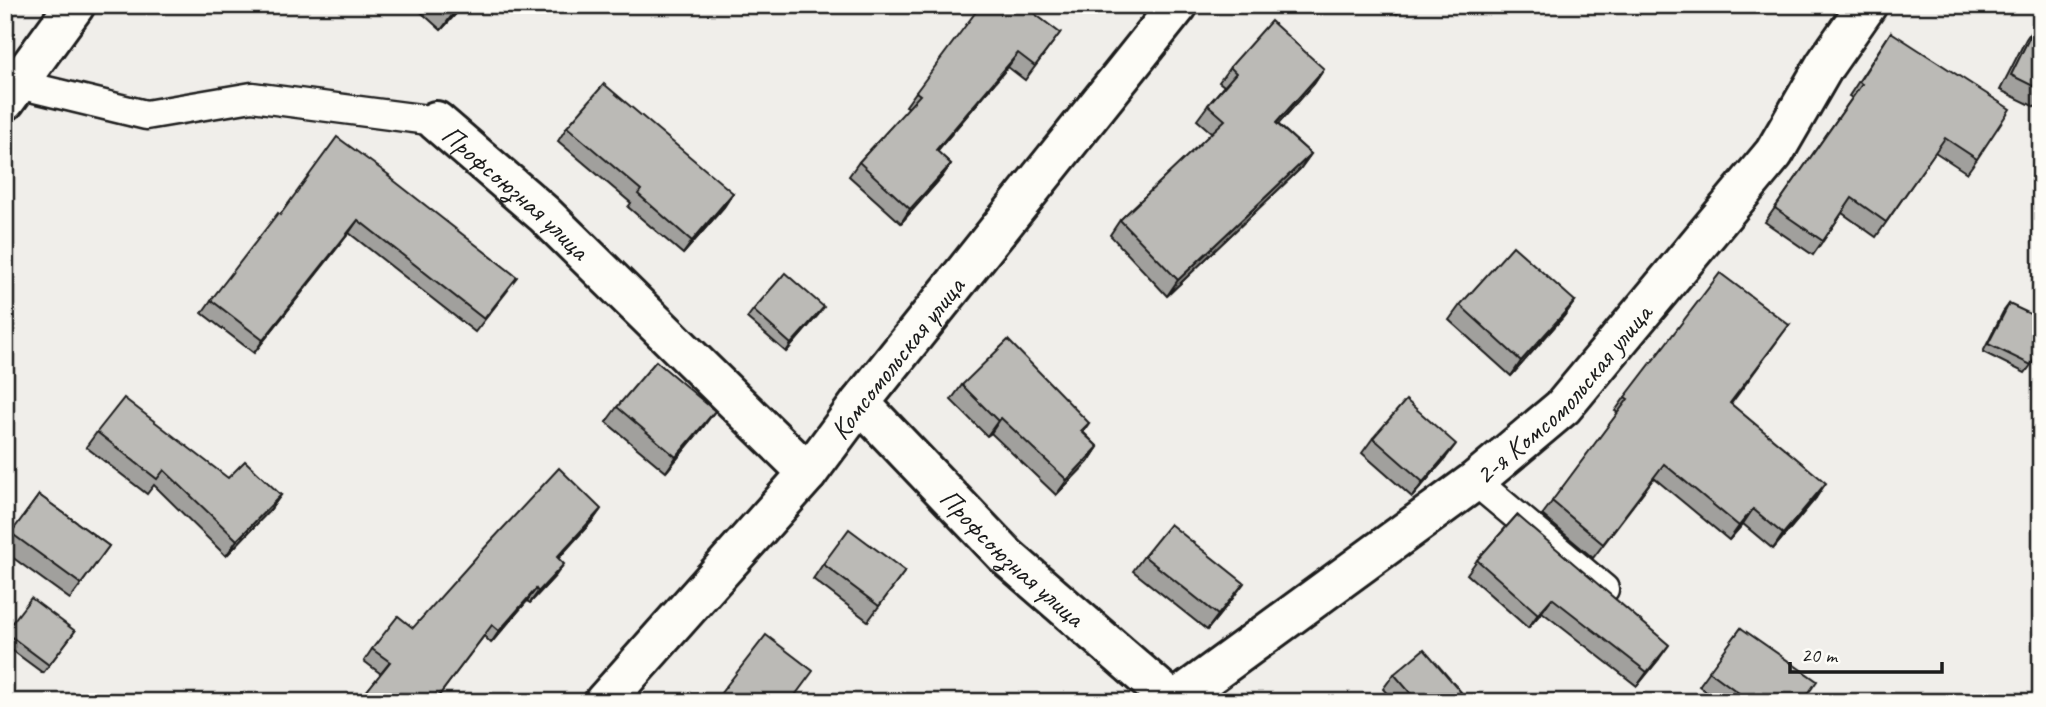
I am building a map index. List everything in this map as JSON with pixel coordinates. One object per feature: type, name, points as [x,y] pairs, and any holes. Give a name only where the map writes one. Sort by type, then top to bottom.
[{"type":"street","points":[[11,93],[75,5]]},
{"type":"street","name":"Комсомольская улица","points":[[604,702],[807,473],[1178,5]]},
{"type":"street","name":"2-я Комсомольская улица","points":[[1174,702],[1475,481],[1563,407],[1766,164],[1825,65],[1867,5]]},
{"type":"street","name":"Профсоюзная улица","points":[[436,121],[544,214],[807,473]]},
{"type":"street","name":"Профсоюзная улица","points":[[860,403],[1006,556],[1174,702]]},
{"type":"lane","name":"Профсоюзная улица","points":[[11,93],[146,115],[252,97],[436,121]]},
{"type":"lane","points":[[1475,481],[1604,589]]},
{"type":"building","points":[[449,5],[460,5],[455,11]]},
{"type":"building","points":[[981,5],[1023,5],[1060,33],[1035,66],[1018,53],[936,150],[951,164],[910,209],[859,162],[920,95],[916,92]]},
{"type":"building","points":[[1271,21],[1324,69],[1276,123],[1311,154],[1178,280],[1120,220],[1225,120],[1208,105],[1236,73],[1230,67]]},
{"type":"building","points":[[2036,24],[2041,27],[2041,90],[2011,75]]},
{"type":"building","points":[[1891,32],[2010,109],[1977,159],[1945,138],[1886,222],[1852,198],[1823,241],[1775,208],[1862,84],[1859,82]]},
{"type":"building","points":[[604,84],[733,193],[692,241],[638,194],[641,190],[567,127]]},
{"type":"building","points":[[337,137],[517,277],[484,319],[358,220],[263,340],[211,300],[278,213],[280,215]]},
{"type":"building","points":[[1513,246],[1575,301],[1521,361],[1460,305]]},
{"type":"building","points":[[785,273],[824,307],[791,344],[753,310]]},
{"type":"building","points":[[1720,273],[1789,325],[1730,403],[1826,483],[1783,534],[1753,509],[1739,526],[1664,464],[1603,544],[1552,501],[1628,399],[1625,397]]},
{"type":"building","points":[[2009,304],[2041,319],[2041,346],[2031,365],[1988,344]]},
{"type":"building","points":[[1008,340],[1089,423],[1081,431],[1098,447],[1067,480],[1001,418],[998,421],[962,385]]},
{"type":"building","points":[[656,361],[715,411],[676,457],[617,407]]},
{"type":"building","points":[[124,398],[228,478],[245,461],[281,495],[237,540],[164,470],[157,479],[97,432]]},
{"type":"building","points":[[1406,400],[1456,444],[1423,482],[1373,438]]},
{"type":"building","points":[[559,468],[601,509],[557,557],[564,564],[538,592],[536,589],[499,631],[492,625],[437,698],[431,702],[358,702],[390,662],[372,649],[398,616],[413,628]]},
{"type":"building","points":[[39,495],[109,546],[81,584],[11,533]]},
{"type":"building","points":[[1517,515],[1669,645],[1647,672],[1552,598],[1538,614],[1477,560]]},
{"type":"building","points":[[1170,524],[1244,583],[1218,615],[1144,556]]},
{"type":"building","points":[[849,529],[905,571],[879,606],[823,564]]},
{"type":"building","points":[[31,598],[75,631],[49,665],[5,632]]},
{"type":"building","points":[[1741,628],[1817,681],[1802,702],[1751,702],[1709,671]]},
{"type":"building","points":[[766,635],[813,671],[790,702],[714,702]]},
{"type":"building","points":[[1424,649],[1461,692],[1450,702],[1418,702],[1394,674]]}]
